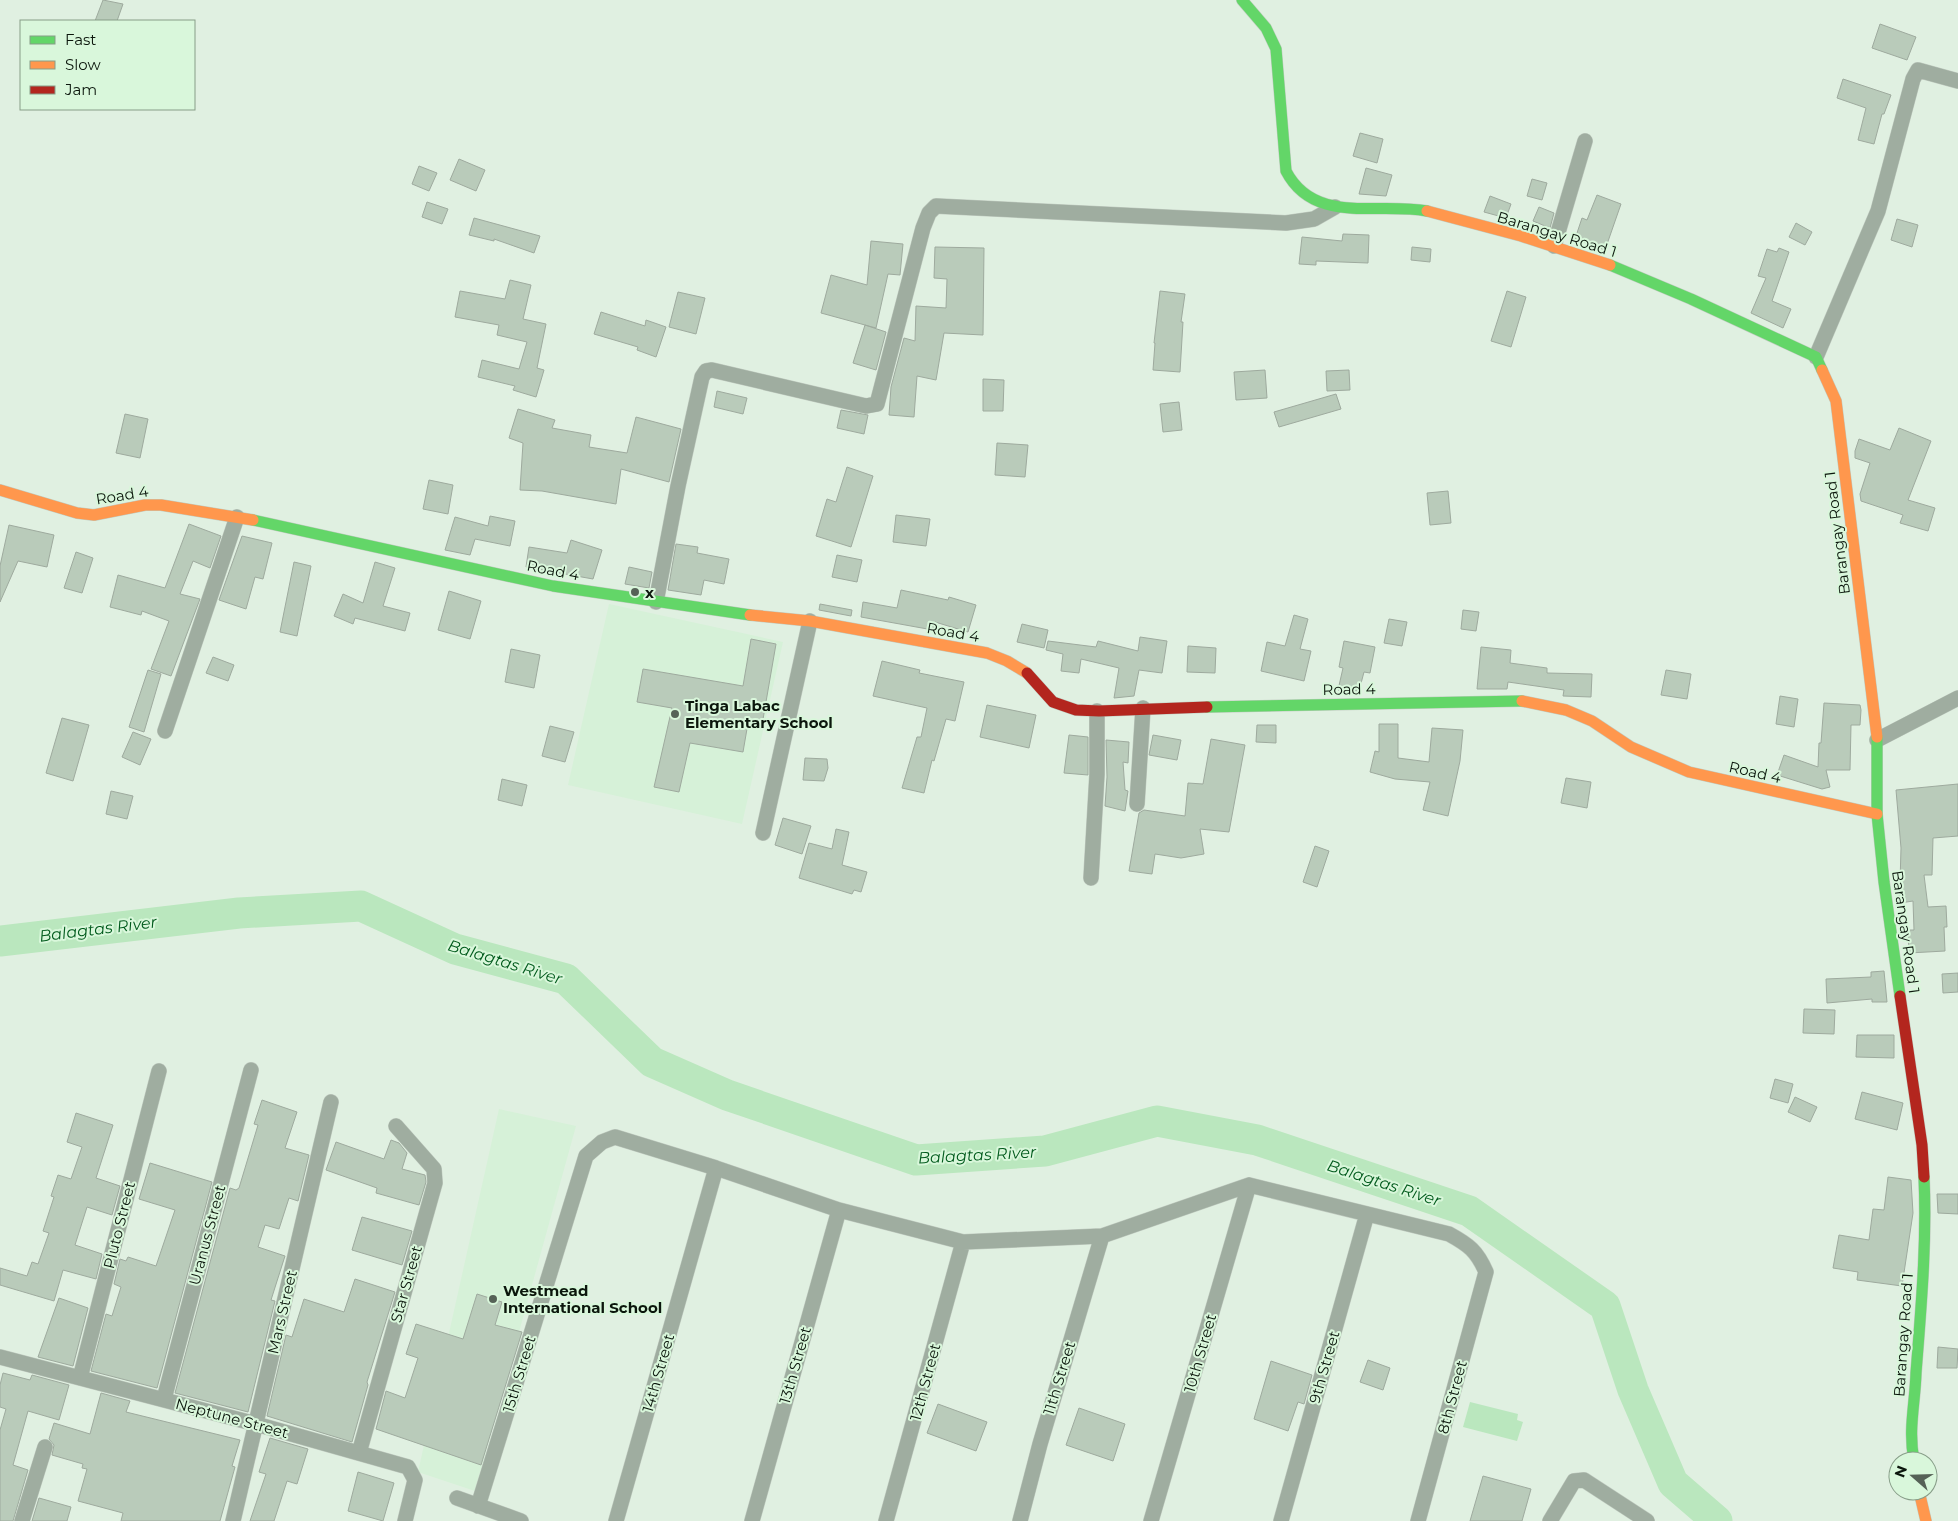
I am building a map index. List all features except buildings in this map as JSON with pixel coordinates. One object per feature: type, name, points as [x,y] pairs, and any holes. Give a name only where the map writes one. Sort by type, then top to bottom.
[{"type":"street","name":"Barangay Road 1","points":[[1242,0],[1266,28],[1276,49],[1286,171],[1295,188],[1306,197],[1335,207],[1359,209],[1385,207],[1424,210],[1554,246],[1616,267],[1816,357],[1836,401],[1877,740],[1876,814],[1900,1001],[1922,1145],[1926,1220],[1916,1381],[1910,1438],[1912,1451]]},
{"type":"street","points":[[1816,357],[1878,211],[1913,79],[1918,70],[1958,81]]},
{"type":"street","points":[[1554,246],[1585,141]]},
{"type":"street","points":[[656,602],[678,486],[702,377],[706,371],[712,370],[866,406],[877,404],[923,228],[929,213],[936,206],[1286,223],[1314,219],[1335,207]]},
{"type":"street","name":"Road 4","points":[[0,490],[77,513],[94,516],[145,505],[161,505],[237,517],[553,586],[656,602],[810,621],[987,653],[1014,662],[1036,680],[1054,703],[1097,711],[1143,708],[1520,701],[1566,710],[1592,721],[1631,748],[1689,772],[1876,814]]},
{"type":"street","points":[[165,732],[237,517]]},
{"type":"street","points":[[763,833],[810,621]]},
{"type":"street","points":[[1877,740],[1958,698]]},
{"type":"street","points":[[1137,804],[1143,708]]},
{"type":"street","points":[[1092,878],[1097,774],[1097,711]]},
{"type":"street","name":"Uranus Street","points":[[164,1399],[251,1070]]},
{"type":"street","name":"Pluto Street","points":[[80,1378],[159,1071]]},
{"type":"street","name":"Mars Street","points":[[233,1521],[331,1102]]},
{"type":"street","name":"Star Street","points":[[359,1453],[435,1183],[434,1169],[396,1126]]},
{"type":"street","name":"15th Street","points":[[478,1506],[586,1156],[602,1142],[615,1137],[716,1168]]},
{"type":"street","points":[[716,1168],[839,1210],[963,1242],[1102,1236],[1249,1185],[1367,1214]]},
{"type":"street","name":"14th Street","points":[[616,1521],[716,1168]]},
{"type":"street","name":"10th Street","points":[[1151,1521],[1249,1185]]},
{"type":"street","name":"13th Street","points":[[752,1521],[839,1210]]},
{"type":"street","name":"8th Street","points":[[1367,1214],[1449,1234],[1467,1244],[1479,1256],[1486,1272],[1418,1521]]},
{"type":"street","name":"9th Street","points":[[1281,1521],[1367,1214]]},
{"type":"street","name":"11th Street","points":[[1020,1521],[1040,1444],[1102,1236]]},
{"type":"street","name":"12th Street","points":[[886,1521],[963,1242]]},
{"type":"street","name":"Neptune Street","points":[[0,1357],[164,1399],[408,1467],[415,1480],[405,1521]]},
{"type":"street","points":[[22,1521],[45,1447]]},
{"type":"street","points":[[1550,1521],[1574,1481],[1584,1480],[1647,1521]]},
{"type":"street","points":[[457,1498],[521,1521]]},
{"type":"street","points":[[1921,1501],[1926,1521]]},
{"type":"shaded area","name":"Tinga Labac Elementary School","points":[[609,604],[783,642],[742,824],[568,785]]},
{"type":"shaded area","name":"Westmead International School","points":[[499,1109],[576,1126],[475,1491],[418,1472]]},
{"type":"shaded area","points":[[1470,1402],[1518,1414],[1517,1420],[1523,1422],[1517,1441],[1463,1427]]},
{"type":"waterway","name":"Balagtas River","points":[[0,941],[239,913],[361,906],[455,949],[566,979],[652,1062],[727,1095],[916,1160],[1045,1151],[1157,1121],[1257,1140],[1469,1211],[1605,1306],[1633,1390],[1673,1483],[1717,1521]]},
{"type":"traffic: fast","points":[[1242,0],[1266,28],[1276,49],[1286,171],[1298,188],[1313,199],[1330,205],[1348,208],[1427,211]]},
{"type":"traffic: fast","points":[[1610,265],[1691,299],[1816,357],[1822,370]]},
{"type":"traffic: fast","points":[[253,520],[553,586],[750,615]]},
{"type":"traffic: fast","points":[[1207,707],[1522,701]]},
{"type":"traffic: fast","points":[[1877,737],[1877,814],[1884,882],[1900,996]]},
{"type":"traffic: fast","points":[[1912,1451],[1912,1428],[1923,1275],[1924,1177]]},
{"type":"traffic: slow","points":[[1427,211],[1521,236],[1610,265]]},
{"type":"traffic: slow","points":[[1822,370],[1836,401],[1877,737]]},
{"type":"traffic: slow","points":[[0,490],[77,513],[94,515],[145,505],[161,505],[253,520]]},
{"type":"traffic: slow","points":[[750,615],[810,621],[987,653],[1007,661],[1027,673]]},
{"type":"traffic: slow","points":[[1522,701],[1566,710],[1592,721],[1631,747],[1689,772],[1877,814]]},
{"type":"traffic: slow","points":[[1921,1501],[1926,1521]]},
{"type":"traffic: jam","points":[[1027,673],[1053,702],[1076,710],[1099,711],[1207,707]]},
{"type":"traffic: jam","points":[[1900,996],[1922,1145],[1924,1177]]},
{"type":"place","name":"x","points":[[635,592]]},
{"type":"place","name":"Tinga Labac Elementary School","points":[[675,714]]},
{"type":"place","name":"Westmead International School","points":[[493,1299]]}]
